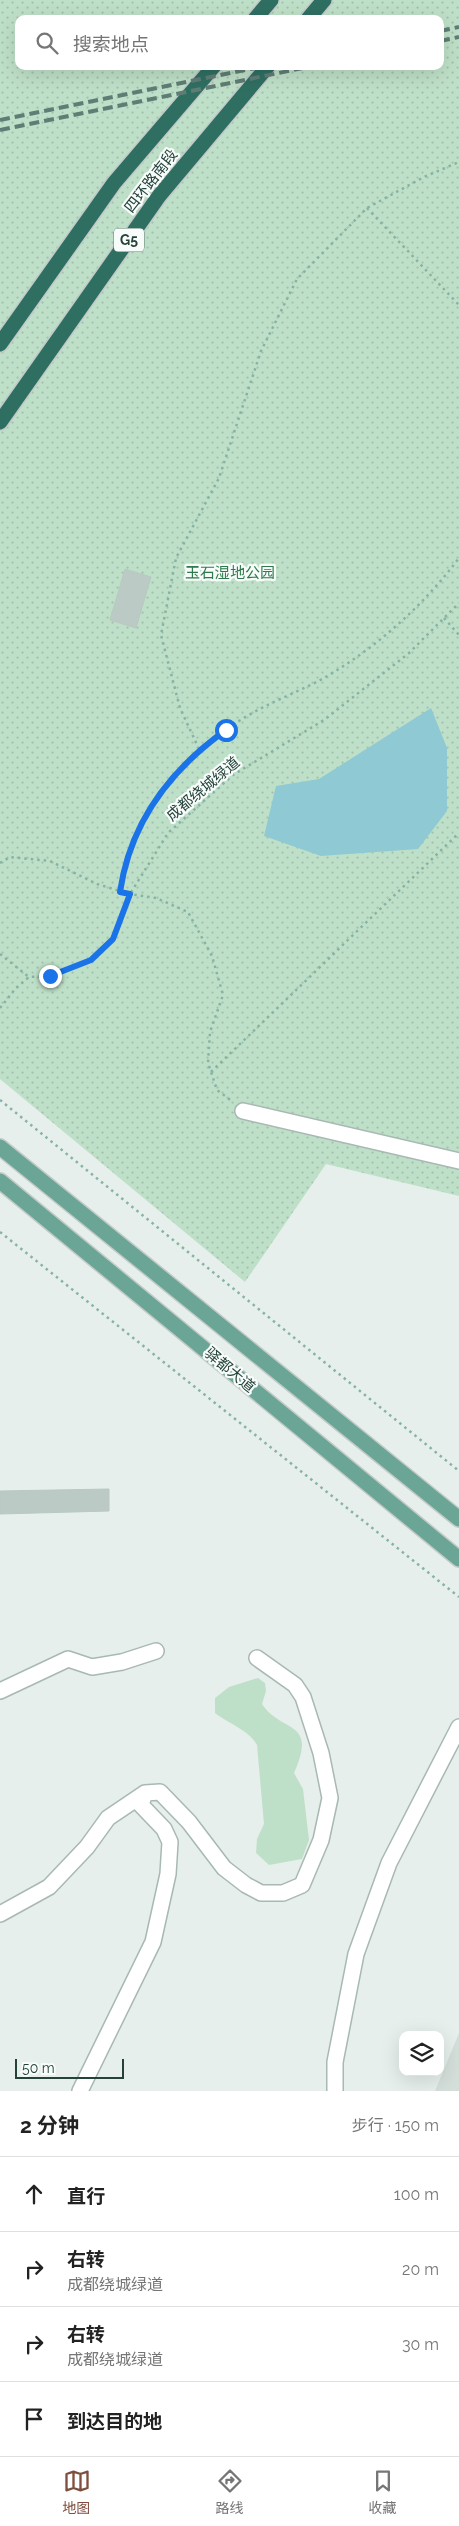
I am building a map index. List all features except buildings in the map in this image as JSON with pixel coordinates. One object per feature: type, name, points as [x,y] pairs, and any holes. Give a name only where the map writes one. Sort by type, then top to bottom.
[{"type":"highway","points":[[258,15],[271,0]]},
{"type":"highway","points":[[311,15],[324,0]]},
{"type":"highway","name":"四环路南段","points":[[0,344],[114,183],[211,70]]},
{"type":"highway","name":"四环路南段","points":[[0,422],[160,196],[265,70]]},
{"type":"main road","name":"驿都大道","points":[[0,1147],[459,1519]]},
{"type":"main road","name":"驿都大道","points":[[0,1181],[459,1559]]},
{"type":"street","points":[[243,1111],[459,1161]]},
{"type":"street","points":[[0,1692],[68,1659],[92,1667],[122,1662],[156,1651]]},
{"type":"street","points":[[0,1914],[49,1887],[87,1847],[108,1818],[145,1793],[160,1792],[189,1822],[224,1868],[261,1893],[283,1893],[302,1885],[321,1840],[330,1798],[321,1753],[299,1691],[295,1685],[257,1658]]},
{"type":"street","points":[[335,2091],[335,2062],[356,1954],[389,1863],[459,1727]]},
{"type":"street","points":[[80,2091],[153,1942],[160,1913],[168,1874],[170,1842],[164,1829],[142,1805],[145,1793]]},
{"type":"path","points":[[199,749],[180,708],[160,634],[176,558],[219,478],[261,351],[297,279],[367,208],[424,177],[459,162]]},
{"type":"path","points":[[367,208],[459,305]]},
{"type":"path","points":[[120,892],[125,863],[146,813],[174,775],[199,749],[256,711],[324,678],[363,652],[418,606],[459,558]]},
{"type":"path","name":"成都绕城绿道","points":[[29,977],[50,976],[91,960],[113,939],[130,894],[168,833],[233,774],[324,720],[408,653],[459,603]]},
{"type":"path","points":[[444,618],[459,635]]},
{"type":"path","points":[[211,1072],[459,832]]},
{"type":"path","points":[[0,863],[10,857],[50,862],[120,892],[156,898],[188,912],[212,956],[222,995],[210,1032],[208,1063],[218,1090],[243,1111]]},
{"type":"path","points":[[0,954],[29,977],[16,988],[0,1008]]},
{"type":"path","points":[[0,1100],[459,1471]]},
{"type":"path","points":[[0,1232],[459,1597]]},
{"type":"shaded area","points":[[459,2033],[459,2091],[435,2091],[441,2076],[444,2076],[444,2069]]},
{"type":"green space","name":"玉石湿地公园","points":[[0,0],[459,0],[459,1196],[326,1164],[245,1282],[0,1079]]},
{"type":"green space","points":[[258,1678],[265,1683],[266,1691],[262,1704],[270,1713],[300,1735],[302,1744],[294,1773],[303,1789],[309,1840],[302,1859],[269,1865],[256,1853],[257,1839],[264,1824],[257,1745],[244,1731],[215,1713],[215,1698],[229,1687]]},
{"type":"water","points":[[431,708],[447,748],[447,811],[418,849],[321,856],[264,836],[276,786],[319,779]]},
{"type":"railway","points":[[444,30],[459,27]]},
{"type":"railway","points":[[444,40],[459,37]]},
{"type":"railway","points":[[0,120],[245,70]]},
{"type":"railway","points":[[0,130],[293,70]]},
{"type":"route","points":[[50,976],[91,960],[113,939],[130,894],[120,892],[125,863],[146,813],[174,775],[199,749],[226,730]]}]
